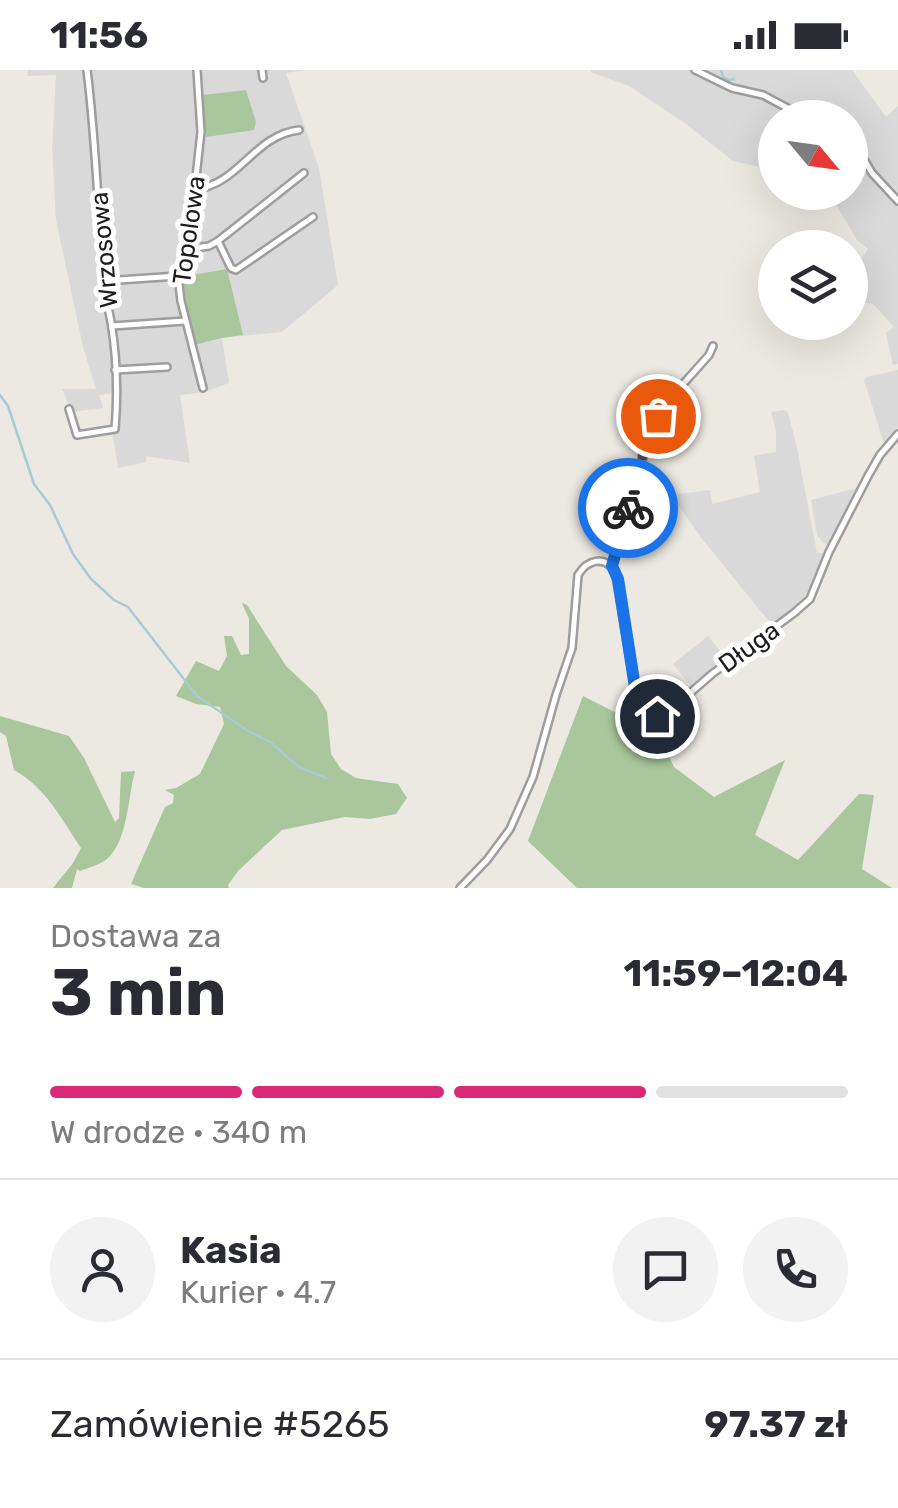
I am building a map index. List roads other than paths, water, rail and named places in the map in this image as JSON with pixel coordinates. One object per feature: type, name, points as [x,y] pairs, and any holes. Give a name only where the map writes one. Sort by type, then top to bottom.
[{"type":"street","name":"Wrzosowa","points":[[68,409],[77,435],[115,430],[118,388],[104,281],[87,70]]},
{"type":"street","name":"Topolowa","points":[[197,70],[201,132],[188,248],[178,276],[202,388]]},
{"type":"street","points":[[695,70],[732,88],[772,100]]},
{"type":"street","points":[[195,189],[219,183],[271,138],[299,130]]},
{"type":"street","points":[[868,167],[898,202]]},
{"type":"street","points":[[188,248],[218,241],[304,173]]},
{"type":"street","points":[[218,241],[231,268],[236,270],[312,217]]},
{"type":"street","points":[[104,281],[178,276]]},
{"type":"street","points":[[112,326],[185,321]]},
{"type":"street","points":[[460,888],[514,822],[538,764],[572,648],[578,576],[590,562],[603,561],[612,566],[651,429],[668,401],[710,355],[713,346]]},
{"type":"street","points":[[116,370],[168,367]]},
{"type":"street","name":"Długa","points":[[612,566],[618,579],[637,700],[647,714],[662,715],[810,598],[868,476],[898,434]]},
{"type":"waterway","points":[[721,70],[723,77],[734,79]]},
{"type":"waterway","points":[[0,395],[8,406],[34,484],[91,579],[128,607],[197,696],[270,742],[299,767],[326,778]]}]
